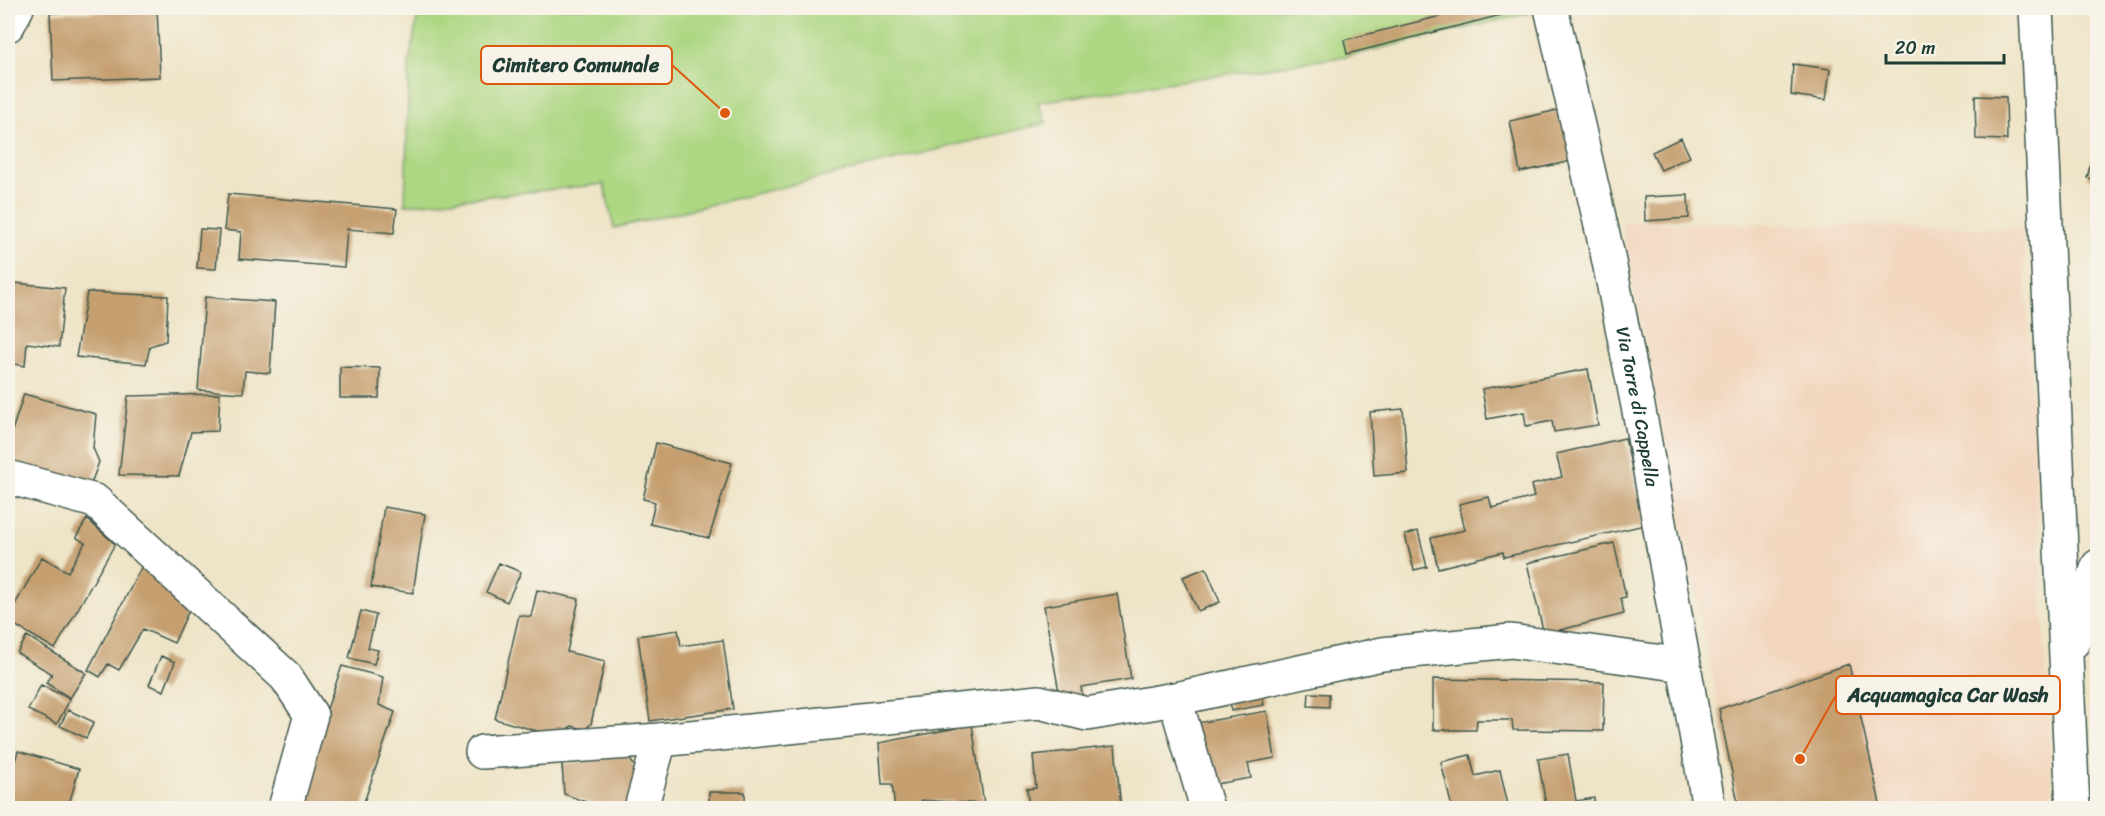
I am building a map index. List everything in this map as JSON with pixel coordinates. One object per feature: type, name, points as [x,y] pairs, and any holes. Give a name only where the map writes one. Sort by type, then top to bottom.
[{"type":"street","points":[[8,25],[17,8]]},
{"type":"street","name":"Via Torre di Cappella","points":[[1551,8],[1610,264],[1709,808]]},
{"type":"street","points":[[2036,8],[2073,808]]},
{"type":"street","points":[[8,477],[95,501],[286,677],[311,715],[285,808]]},
{"type":"street","points":[[2066,664],[2097,566]]},
{"type":"street","points":[[482,752],[660,740],[1039,702],[1087,714],[1175,699],[1382,654],[1511,641],[1684,665]]},
{"type":"street","points":[[1175,699],[1207,808]]},
{"type":"street","points":[[641,808],[660,740]]},
{"type":"shaded area","points":[[1621,222],[2023,229],[2053,808],[1739,808]]},
{"type":"green space","points":[[419,8],[1533,8],[1534,12],[1348,56],[1038,102],[1046,123],[614,228],[604,184],[405,205],[409,64]]},
{"type":"building","points":[[127,8],[157,8],[160,77],[53,81],[50,13],[127,11]]},
{"type":"building","points":[[1473,8],[1525,9],[1347,54],[1344,40]]},
{"type":"building","points":[[1793,64],[1830,69],[1826,100],[1791,95]]},
{"type":"building","points":[[1975,96],[2006,97],[2007,140],[1976,139]]},
{"type":"building","points":[[1562,109],[1572,161],[1520,172],[1510,121]]},
{"type":"building","points":[[1681,138],[1690,157],[1661,170],[1652,152]]},
{"type":"building","points":[[2098,140],[2098,180],[2087,178]]},
{"type":"building","points":[[228,194],[397,209],[394,233],[347,229],[344,267],[239,259],[241,232],[224,230]]},
{"type":"building","points":[[1688,195],[1689,218],[1645,221],[1644,197]]},
{"type":"building","points":[[200,229],[219,230],[216,269],[197,268]]},
{"type":"building","points":[[15,283],[65,288],[59,347],[27,343],[25,366],[8,363]]},
{"type":"building","points":[[87,292],[168,296],[166,341],[150,346],[146,364],[76,357]]},
{"type":"building","points":[[205,297],[275,302],[270,373],[245,371],[243,393],[198,390]]},
{"type":"building","points":[[340,367],[380,368],[379,398],[340,398]]},
{"type":"building","points":[[1588,369],[1598,425],[1554,432],[1552,421],[1526,426],[1524,412],[1487,419],[1482,389]]},
{"type":"building","points":[[24,394],[96,414],[93,448],[99,462],[89,489],[8,470],[8,443]]},
{"type":"building","points":[[220,394],[218,431],[191,432],[179,476],[119,475],[128,396]]},
{"type":"building","points":[[1403,409],[1408,473],[1374,476],[1370,412]]},
{"type":"building","points":[[1625,438],[1645,525],[1504,557],[1503,552],[1438,568],[1431,538],[1465,530],[1459,504],[1489,497],[1492,508],[1534,497],[1531,485],[1562,477],[1556,454]]},
{"type":"building","points":[[656,443],[732,463],[709,538],[650,524],[655,502],[643,499]]},
{"type":"building","points":[[384,507],[425,514],[413,593],[371,587]]},
{"type":"building","points":[[87,519],[115,544],[55,649],[8,621],[8,617],[42,557],[68,572],[85,543],[76,537]]},
{"type":"building","points":[[1418,531],[1427,567],[1414,570],[1405,535]]},
{"type":"building","points":[[1614,543],[1626,597],[1621,598],[1624,614],[1544,634],[1527,563]]},
{"type":"building","points":[[499,563],[521,572],[507,602],[486,592]]},
{"type":"building","points":[[142,566],[189,610],[174,643],[143,629],[119,670],[108,664],[100,677],[88,670]]},
{"type":"building","points":[[1206,568],[1220,602],[1198,611],[1183,577]]},
{"type":"building","points":[[537,590],[579,599],[567,652],[605,661],[591,724],[585,729],[572,726],[555,736],[495,719],[519,615],[531,617]]},
{"type":"building","points":[[1117,594],[1131,679],[1081,687],[1083,700],[1061,704],[1044,606]]},
{"type":"building","points":[[361,611],[376,615],[368,648],[378,650],[374,664],[349,658]]},
{"type":"building","points":[[678,630],[681,646],[723,640],[733,709],[650,721],[638,636]]},
{"type":"building","points":[[27,636],[86,673],[70,698],[46,683],[52,674],[17,653]]},
{"type":"building","points":[[161,656],[175,662],[164,691],[149,685]]},
{"type":"building","points":[[1849,664],[1881,808],[1739,808],[1719,709]]},
{"type":"building","points":[[342,666],[383,677],[379,705],[395,712],[362,808],[315,808],[295,801]]},
{"type":"building","points":[[1433,679],[1604,682],[1603,731],[1513,730],[1512,720],[1477,720],[1476,730],[1433,730]]},
{"type":"building","points":[[41,685],[70,699],[57,724],[28,710]]},
{"type":"building","points":[[1261,691],[1264,705],[1231,711],[1228,696]]},
{"type":"building","points":[[1309,693],[1329,694],[1329,707],[1308,706]]},
{"type":"building","points":[[68,710],[94,722],[86,738],[60,726]]},
{"type":"building","points":[[1267,711],[1275,758],[1248,763],[1251,778],[1211,785],[1191,724]]},
{"type":"building","points":[[972,725],[984,804],[921,800],[923,808],[895,808],[892,784],[882,784],[879,743]]},
{"type":"building","points":[[1115,746],[1121,808],[1029,808],[1027,789],[1036,788],[1033,755]]},
{"type":"building","points":[[18,751],[79,769],[68,808],[8,808],[8,786]]},
{"type":"building","points":[[1568,754],[1576,801],[1594,798],[1595,808],[1549,808],[1546,806],[1538,759]]},
{"type":"building","points":[[627,755],[638,771],[624,808],[602,808],[564,794],[562,764]]},
{"type":"building","points":[[1470,755],[1475,776],[1500,770],[1508,805],[1452,808],[1441,762]]},
{"type":"building","points":[[709,792],[745,792],[745,808],[709,808]]},
{"type":"building","points":[[1335,802],[1337,808],[1317,808]]},
{"type":"place","name":"Cimitero Comunale","points":[[725,113]]},
{"type":"place","name":"Acquamagica Car Wash","points":[[1800,759]]}]
